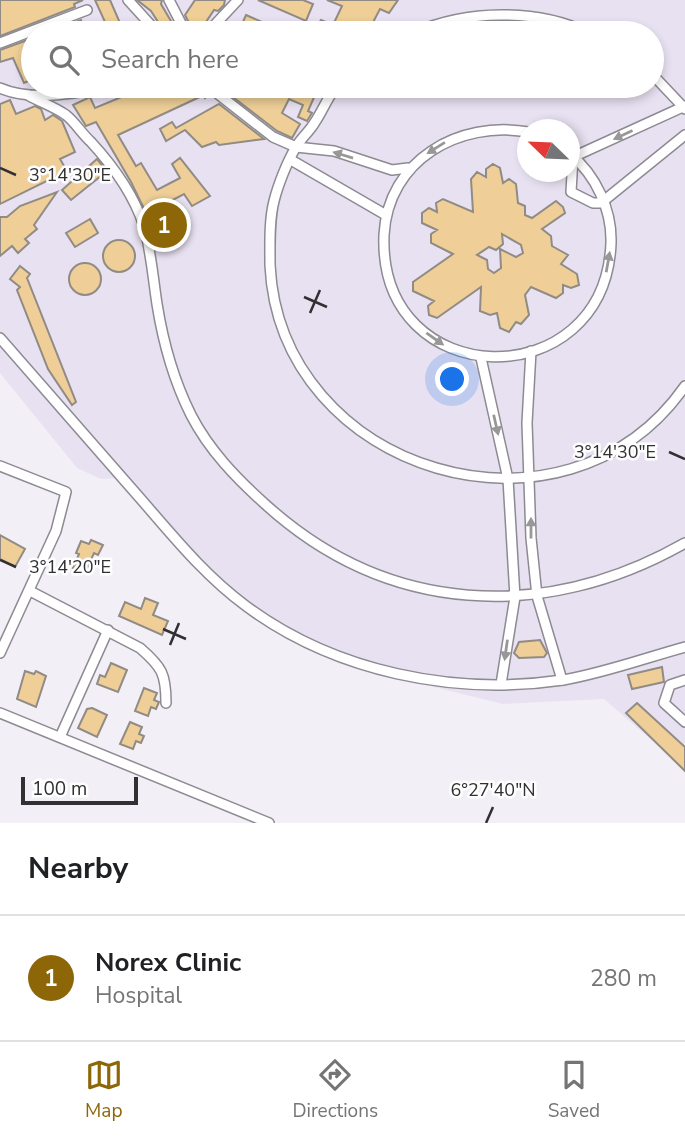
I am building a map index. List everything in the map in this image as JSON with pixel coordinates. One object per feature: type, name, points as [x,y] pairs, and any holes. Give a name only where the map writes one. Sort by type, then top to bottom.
[{"type":"street","points":[[128,0],[147,21]]},
{"type":"street","points":[[169,0],[180,21]]},
{"type":"street","points":[[218,21],[238,0]]},
{"type":"street","points":[[57,21],[86,10]]},
{"type":"street","points":[[450,21],[521,16],[546,21]]},
{"type":"street","points":[[0,43],[21,35]]},
{"type":"street","points":[[580,151],[684,107],[664,86]]},
{"type":"street","points":[[0,88],[21,94]]},
{"type":"street","points":[[0,98],[10,93]]},
{"type":"street","points":[[35,98],[67,115],[110,162],[122,180],[143,225],[158,306],[178,387],[208,444],[242,483],[316,545],[337,559],[388,580],[445,593],[515,597],[537,596],[630,570],[685,543]]},
{"type":"street","points":[[223,98],[245,118],[273,137],[296,147],[334,151],[392,170],[408,168]]},
{"type":"street","points":[[330,98],[296,147],[274,200],[270,243],[272,293],[284,335],[307,378],[332,410],[372,439],[410,460],[438,471],[509,479],[552,474],[578,465],[630,440],[666,410],[685,386]]},
{"type":"street","points":[[517,130],[500,127],[461,134],[433,148],[408,168],[386,215],[385,260],[390,281],[407,314],[430,337],[451,349],[481,358],[510,357],[531,351],[562,338],[592,307],[603,286],[610,261],[611,236],[604,201],[580,165]]},
{"type":"street","points":[[571,182],[571,192],[593,203],[604,201],[685,135]]},
{"type":"street","points":[[291,160],[386,215]]},
{"type":"street","points":[[0,338],[187,555],[247,607],[302,639],[388,673],[450,682],[502,684],[562,680],[685,647]]},
{"type":"street","points":[[531,351],[527,423],[531,475],[531,538],[537,596],[562,680]]},
{"type":"street","points":[[481,358],[509,479],[515,597],[502,684]]},
{"type":"street","points":[[0,466],[66,492],[56,531],[0,653]]},
{"type":"street","points":[[30,591],[107,630],[153,659],[166,678],[166,703]]},
{"type":"street","points":[[60,737],[107,630]]},
{"type":"street","points":[[685,680],[670,685],[664,703],[685,722]]},
{"type":"street","points":[[0,713],[269,823]]},
{"type":"shaded area","points":[[0,0],[685,0],[685,649],[633,668],[685,653],[685,769],[604,699],[503,704],[389,676],[305,642],[231,595],[182,550],[116,478],[101,479],[77,468],[0,373]]},
{"type":"building","points":[[0,0],[83,0],[74,4],[75,7],[39,21],[21,21],[21,28],[0,36]]},
{"type":"building","points":[[95,0],[110,0],[119,21],[105,21]]},
{"type":"building","points":[[137,0],[162,0],[161,4],[171,21],[157,21],[151,11]]},
{"type":"building","points":[[195,0],[225,0],[224,5],[218,11],[214,10],[207,21],[188,21],[185,15]]},
{"type":"building","points":[[258,0],[303,0],[313,4],[306,21]]},
{"type":"building","points":[[327,0],[398,0],[389,13],[380,9],[374,21],[335,21],[342,6]]},
{"type":"building","points":[[246,15],[260,21],[243,21]]},
{"type":"building","points":[[21,42],[21,76],[13,58],[0,62],[0,50]]},
{"type":"building","points":[[90,98],[95,108],[119,98],[198,98],[118,135],[136,166],[141,163],[157,190],[180,178],[172,164],[180,158],[210,196],[192,206],[184,194],[163,205],[170,219],[153,227],[131,182],[96,122],[86,126],[73,105]]},
{"type":"building","points":[[234,98],[314,98],[308,111],[312,113],[307,121],[298,117],[303,105],[289,99],[282,113],[300,124],[292,138],[277,131]]},
{"type":"building","points":[[10,100],[16,114],[35,106],[41,109],[45,120],[53,115],[62,121],[75,152],[60,159],[67,171],[0,204],[0,104]]},
{"type":"building","points":[[219,104],[264,139],[219,145],[216,142],[202,147],[185,130],[166,141],[160,129],[172,122],[176,128]]},
{"type":"building","points":[[97,159],[107,171],[71,200],[62,190]]},
{"type":"building","points":[[493,164],[500,168],[503,183],[509,179],[516,184],[518,203],[525,206],[525,215],[532,218],[556,201],[563,207],[565,213],[542,229],[551,236],[552,246],[568,255],[561,264],[577,274],[579,285],[571,288],[563,285],[563,293],[556,298],[531,287],[525,295],[529,315],[521,324],[516,322],[509,332],[500,328],[497,313],[490,315],[480,311],[481,287],[437,318],[429,315],[428,306],[434,301],[413,291],[413,282],[453,254],[431,243],[431,234],[437,230],[422,223],[422,213],[429,208],[437,212],[436,203],[443,199],[473,212],[471,179],[477,172],[486,177],[486,169]],"holes":[[[502,234],[521,245],[523,253],[516,257],[500,249],[501,268],[494,273],[488,269],[487,260],[477,255],[489,247],[496,250],[503,244]]]},
{"type":"building","points":[[57,192],[34,225],[37,229],[25,239],[29,243],[18,253],[12,246],[0,256],[0,217],[7,217],[20,206]]},
{"type":"building","points":[[90,219],[98,233],[75,247],[66,233]]},
{"type":"building","points":[[119,240],[130,245],[135,256],[130,267],[119,272],[108,267],[103,256],[108,245]]},
{"type":"building","points":[[85,263],[96,268],[101,279],[96,290],[85,295],[74,290],[69,279],[74,268]]},
{"type":"building","points":[[20,266],[30,274],[27,278],[76,402],[72,405],[48,369],[17,290],[20,287],[10,279]]},
{"type":"building","points":[[0,535],[25,549],[15,567],[0,559]]},
{"type":"building","points":[[91,540],[103,545],[98,555],[94,553],[85,573],[73,568],[81,541],[89,544]]},
{"type":"building","points":[[145,598],[158,603],[153,615],[168,621],[162,635],[119,616],[125,602],[141,609]]},
{"type":"building","points":[[540,640],[547,653],[544,657],[519,658],[514,653],[519,642]]},
{"type":"building","points":[[111,663],[127,670],[118,692],[97,684],[100,675],[105,677]]},
{"type":"building","points":[[662,667],[664,682],[632,689],[628,675]]},
{"type":"building","points":[[25,671],[34,674],[36,671],[46,676],[36,707],[17,699]]},
{"type":"building","points":[[144,688],[157,693],[154,700],[159,702],[156,709],[151,707],[148,716],[135,711]]},
{"type":"building","points":[[637,703],[685,747],[685,771],[626,713]]},
{"type":"building","points":[[92,708],[107,715],[97,737],[78,728],[87,709]]},
{"type":"building","points":[[130,722],[142,727],[139,734],[144,736],[141,743],[136,741],[133,749],[120,744]]},
{"type":"place","name":"Norex Clinic","points":[[164,225]]}]
